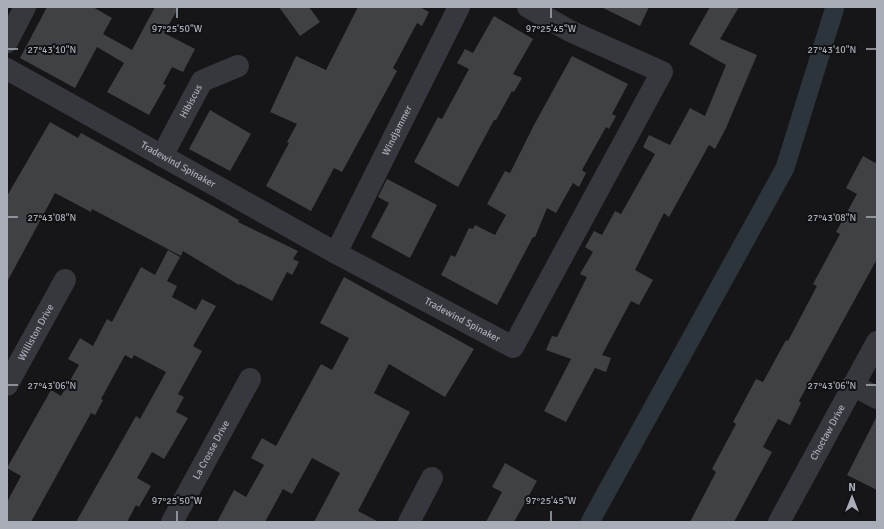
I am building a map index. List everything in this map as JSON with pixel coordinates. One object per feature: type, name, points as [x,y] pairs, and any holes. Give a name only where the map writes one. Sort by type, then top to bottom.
[{"type":"street","points":[[7,42],[25,7]]},
{"type":"street","name":"Windjammer","points":[[336,253],[459,7]]},
{"type":"street","name":"Tradewind Spinaker","points":[[7,69],[336,253],[512,347],[662,72],[570,31],[528,7]]},
{"type":"street","name":"Hibiscus","points":[[162,156],[202,81],[238,66]]},
{"type":"street","name":"Williston Drive","points":[[7,385],[65,280]]},
{"type":"street","name":"Choctaw Drive","points":[[779,522],[877,342]]},
{"type":"street","name":"La Crosse Drive","points":[[172,522],[250,379]]},
{"type":"street","points":[[853,385],[877,398]]},
{"type":"street","points":[[409,522],[432,478]]},
{"type":"building","points":[[47,7],[93,7],[112,18],[103,34],[132,50],[155,7],[179,7],[164,33],[195,49],[183,72],[172,67],[163,84],[166,85],[149,115],[107,92],[124,63],[97,47],[75,88],[20,58]]},
{"type":"building","points":[[279,7],[309,7],[320,22],[300,36]]},
{"type":"building","points":[[358,7],[420,7],[429,12],[422,26],[417,23],[393,68],[397,71],[342,172],[334,168],[311,211],[266,186],[289,143],[287,142],[297,124],[270,112],[296,56],[326,70]]},
{"type":"building","points":[[601,7],[649,7],[640,26]]},
{"type":"building","points":[[710,7],[739,7],[720,39],[757,55],[726,128],[715,149],[709,145],[669,217],[664,213],[635,270],[653,280],[639,305],[631,301],[602,355],[611,358],[606,372],[595,368],[566,422],[544,411],[571,359],[546,350],[552,336],[557,337],[587,277],[580,274],[593,252],[585,247],[594,231],[602,235],[615,211],[621,214],[655,154],[643,147],[649,135],[670,145],[690,108],[705,116],[726,65],[689,44]]},
{"type":"building","points":[[494,16],[533,39],[513,74],[522,78],[514,92],[512,91],[496,120],[494,120],[458,187],[414,162],[438,117],[442,119],[469,69],[457,63],[465,49],[473,53]]},
{"type":"building","points":[[572,56],[628,84],[612,114],[616,116],[609,129],[606,127],[582,170],[586,173],[579,187],[573,183],[556,213],[547,208],[535,237],[533,237],[497,305],[441,275],[451,255],[455,257],[469,228],[473,229],[475,225],[495,235],[506,215],[487,204],[505,171],[510,173],[534,125]]},
{"type":"building","points":[[210,110],[251,134],[230,171],[189,149]]},
{"type":"building","points":[[50,122],[78,138],[81,133],[239,220],[238,222],[298,251],[293,259],[299,262],[292,275],[287,272],[272,301],[240,284],[239,285],[183,251],[181,256],[92,209],[91,212],[55,193],[7,282],[7,196]]},
{"type":"building","points":[[863,156],[877,164],[877,259],[799,401],[801,403],[790,425],[778,419],[763,447],[772,452],[734,522],[690,522],[716,472],[712,469],[736,424],[733,422],[756,379],[763,382],[786,340],[788,341],[817,286],[813,284],[840,234],[836,232],[857,194],[846,188]]},
{"type":"building","points":[[387,179],[437,205],[410,258],[371,237],[389,203],[378,197]]},
{"type":"building","points":[[168,250],[180,257],[167,281],[177,286],[172,297],[196,310],[202,299],[216,306],[193,346],[202,351],[178,394],[184,397],[176,412],[188,418],[164,459],[152,452],[137,478],[151,486],[139,507],[136,505],[127,522],[76,522],[136,416],[140,419],[166,372],[134,355],[132,359],[125,355],[101,399],[103,400],[95,415],[91,413],[31,522],[7,522],[7,502],[21,476],[7,468],[51,390],[61,396],[79,365],[68,359],[80,338],[93,346],[107,319],[112,322],[141,267],[155,275]]},
{"type":"building","points":[[344,277],[474,349],[445,397],[389,364],[374,393],[410,412],[358,511],[379,522],[314,522],[340,473],[312,458],[292,494],[283,489],[265,522],[217,522],[234,490],[246,497],[264,465],[251,458],[262,438],[276,446],[321,364],[332,370],[349,338],[320,323]]},
{"type":"building","points":[[877,416],[877,490],[847,475]]},
{"type":"building","points":[[505,463],[537,481],[514,522],[486,522],[502,492],[492,487]]},
{"type":"waterway","points":[[590,522],[785,168],[835,7]]}]
